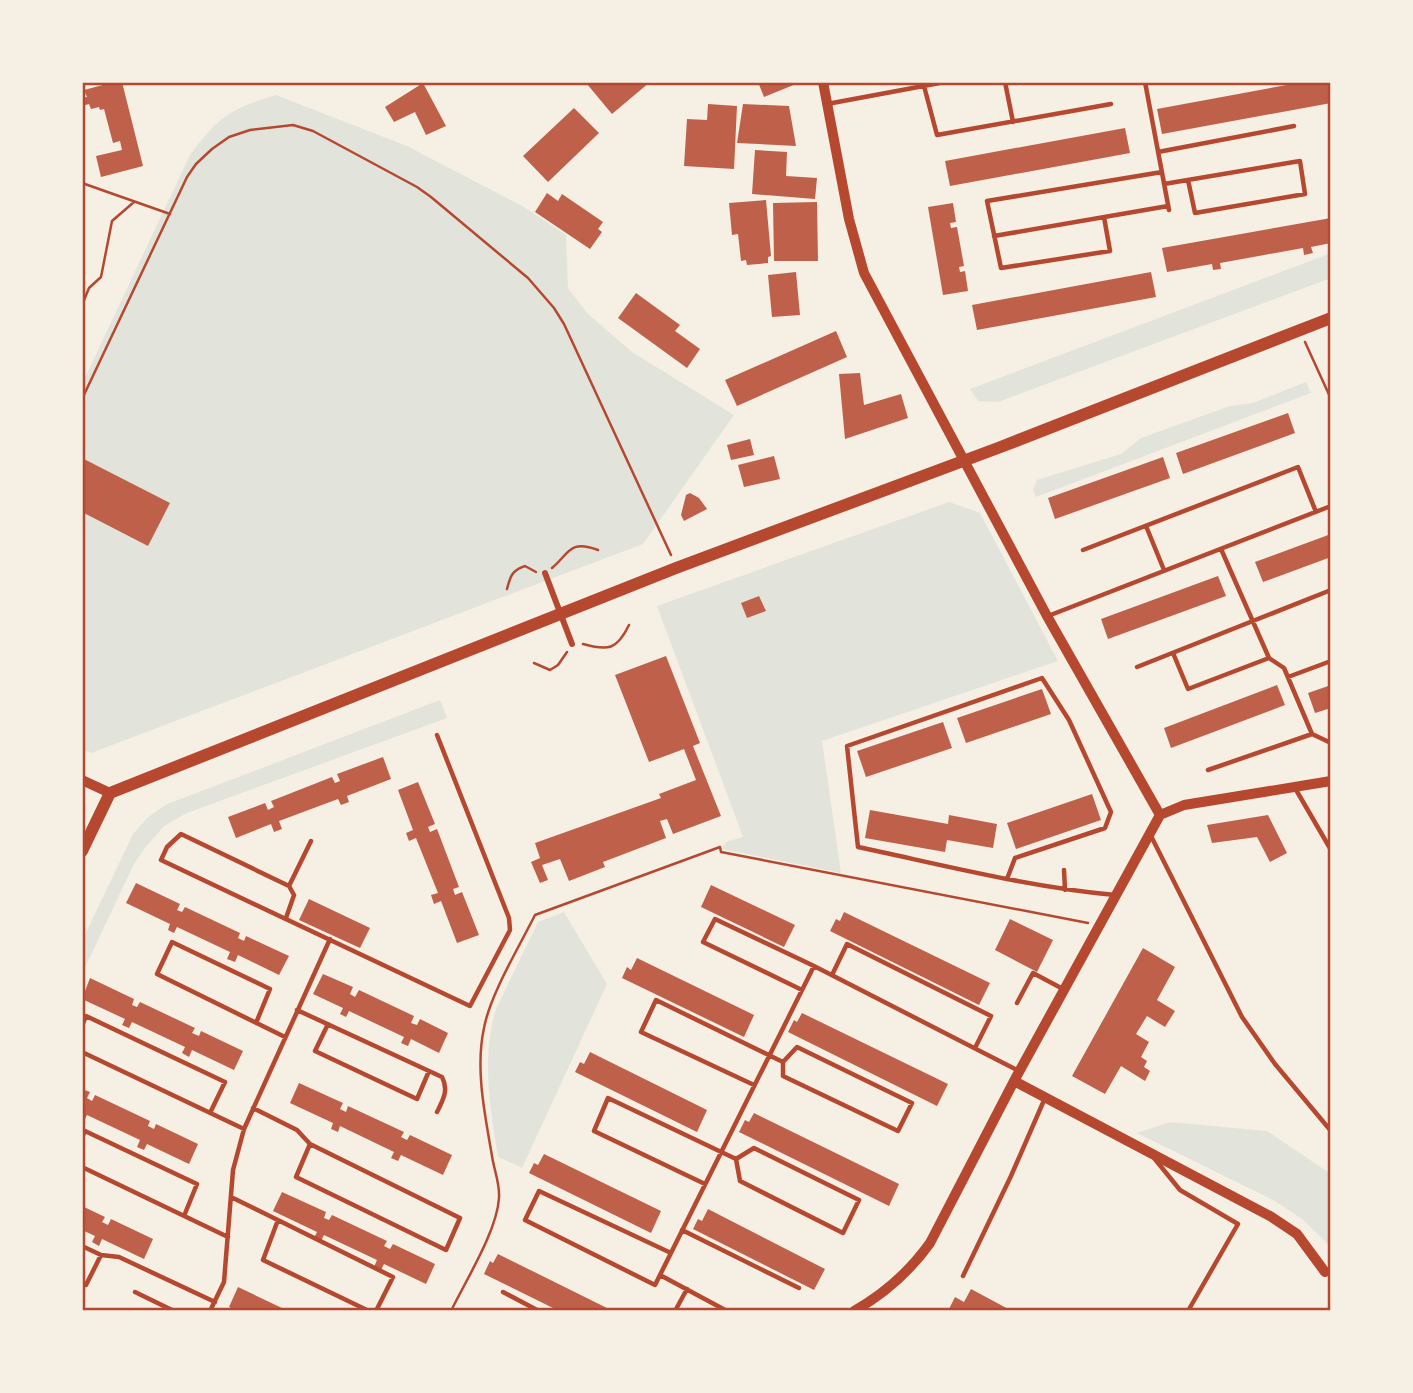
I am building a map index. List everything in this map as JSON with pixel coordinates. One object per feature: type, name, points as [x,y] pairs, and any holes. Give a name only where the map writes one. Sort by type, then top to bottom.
[{"type":"main road","points":[[82,851],[110,793],[676,568],[965,460],[1331,318]]},
{"type":"street","points":[[823,82],[849,219],[863,270],[1047,616],[1160,815]]},
{"type":"street","points":[[545,573],[572,644]]},
{"type":"street","points":[[82,780],[110,793]]},
{"type":"street","points":[[854,1311],[884,1292],[916,1262],[930,1243],[1017,1076],[1160,815],[1184,805],[1331,781]]},
{"type":"street","points":[[1017,1076],[1045,1097],[1270,1216],[1297,1234],[1325,1272]]},
{"type":"lane","points":[[827,104],[945,82]]},
{"type":"lane","points":[[1005,82],[1013,122]]},
{"type":"lane","points":[[994,236],[1168,208],[1145,82]]},
{"type":"lane","points":[[924,86],[937,135],[1111,104]]},
{"type":"lane","points":[[1158,152],[1294,126]]},
{"type":"lane","points":[[1164,184],[1300,161],[1305,194],[1195,212],[1188,180]]},
{"type":"lane","points":[[1104,217],[1110,251],[1001,268],[987,201],[1161,172]]},
{"type":"lane","points":[[1083,550],[1298,467],[1316,512]]},
{"type":"lane","points":[[1047,616],[1331,506]]},
{"type":"lane","points":[[1146,526],[1164,570]]},
{"type":"lane","points":[[1221,549],[1269,658],[1284,667],[1312,734],[1331,743]]},
{"type":"lane","points":[[1138,667],[1331,590]]},
{"type":"lane","points":[[1174,653],[1188,689],[1269,658]]},
{"type":"lane","points":[[1288,677],[1331,660]]},
{"type":"lane","points":[[1007,879],[1015,858],[1105,828],[1111,812],[1069,720],[1042,678],[847,746],[858,847],[1007,879],[1065,890],[1116,895]]},
{"type":"lane","points":[[1208,770],[1312,734]]},
{"type":"lane","points":[[286,918],[294,895],[289,886],[181,834],[167,847],[161,860],[470,1006],[510,930],[509,918],[437,735]]},
{"type":"lane","points":[[1294,787],[1331,850]]},
{"type":"lane","points":[[1150,835],[1242,1017],[1275,1064],[1331,1131]]},
{"type":"lane","points":[[289,886],[311,841]]},
{"type":"lane","points":[[1064,870],[1065,890]]},
{"type":"lane","points":[[802,990],[703,942],[715,919],[975,1048],[1017,1076]]},
{"type":"lane","points":[[210,1311],[225,1282],[233,1170],[244,1129],[330,939]]},
{"type":"lane","points":[[256,1023],[270,989],[172,942],[157,974],[256,1023],[285,1037]]},
{"type":"lane","points":[[832,975],[847,944],[991,1016],[975,1048]]},
{"type":"lane","points":[[671,1253],[539,1191],[524,1220],[655,1285],[770,1056],[814,966]]},
{"type":"lane","points":[[1017,1003],[1033,973],[1064,989]]},
{"type":"lane","points":[[754,1085],[641,1032],[656,1000],[783,1062]]},
{"type":"lane","points":[[297,1010],[442,1077],[446,1085],[445,1097],[438,1112]]},
{"type":"lane","points":[[82,1026],[86,1016],[225,1082],[210,1113]]},
{"type":"lane","points":[[328,1024],[315,1051],[416,1099],[429,1071]]},
{"type":"lane","points":[[797,1047],[912,1103],[898,1131],[783,1076],[783,1062],[797,1047]]},
{"type":"lane","points":[[82,1052],[244,1129]]},
{"type":"lane","points":[[963,1276],[1012,1176],[1045,1097]]},
{"type":"lane","points":[[705,1184],[594,1131],[608,1098],[736,1159]]},
{"type":"lane","points":[[253,1108],[297,1130],[310,1144],[460,1219],[446,1250],[296,1177],[310,1144]]},
{"type":"lane","points":[[82,1136],[85,1131],[197,1184],[184,1216]]},
{"type":"lane","points":[[754,1148],[859,1200],[843,1233],[740,1181],[736,1159],[754,1148]]},
{"type":"lane","points":[[1149,1152],[1180,1191],[1238,1224],[1188,1311]]},
{"type":"lane","points":[[82,1167],[228,1237]]},
{"type":"lane","points":[[231,1197],[393,1277],[376,1311]]},
{"type":"lane","points":[[278,1220],[263,1260],[369,1311]]},
{"type":"lane","points":[[682,1230],[799,1289]]},
{"type":"lane","points":[[82,1246],[101,1255],[119,1257],[215,1302]]},
{"type":"lane","points":[[82,1283],[86,1285],[101,1255]]},
{"type":"lane","points":[[660,1275],[727,1311]]},
{"type":"lane","points":[[675,1311],[687,1289]]},
{"type":"lane","points":[[135,1292],[174,1311]]},
{"type":"lane","points":[[503,1292],[539,1311]]},
{"type":"path","points":[[82,400],[187,177],[196,164],[229,137],[250,130],[293,125],[313,131],[417,187],[514,264],[554,307],[676,568]]},
{"type":"path","points":[[82,183],[170,214]]},
{"type":"path","points":[[82,305],[89,288],[102,277],[112,221],[134,202]]},
{"type":"path","points":[[1299,329],[1331,399]]},
{"type":"path","points":[[507,589],[510,577],[516,569],[525,566],[545,573],[571,548],[590,547],[598,550]]},
{"type":"path","points":[[534,663],[550,670],[558,665],[572,644],[605,648],[615,645],[623,638],[629,625]]},
{"type":"path","points":[[451,1311],[488,1234],[499,1200],[482,1089],[484,1027],[489,1009],[535,915],[720,847],[720,852],[1099,926]]},
{"type":"shaded area","points":[[276,95],[407,146],[524,207],[566,235],[568,288],[588,314],[632,352],[734,415],[643,544],[91,753],[82,749],[82,384],[190,155],[209,131],[227,116],[247,105]]},
{"type":"shaded area","points":[[1331,253],[1331,278],[998,402],[978,401],[970,389]]},
{"type":"shaded area","points":[[1306,382],[1311,393],[1036,497],[1033,490],[1037,480],[1121,454],[1141,438],[1230,406],[1253,403]]},
{"type":"shaded area","points":[[949,502],[980,513],[1058,661],[822,741],[841,873],[722,849],[726,842],[743,837],[657,606]]},
{"type":"shaded area","points":[[440,700],[447,718],[187,813],[164,826],[134,864],[82,974],[82,941],[133,834],[147,818],[165,805]]},
{"type":"shaded area","points":[[564,912],[607,984],[522,1168],[498,1157],[488,1083],[491,1027],[496,1009],[538,922]]},
{"type":"shaded area","points":[[1170,1122],[1267,1131],[1331,1174],[1331,1247],[1302,1219],[1275,1201],[1137,1133]]},
{"type":"building","points":[[122,82],[143,166],[101,177],[96,156],[122,150],[120,141],[113,143],[104,109],[91,109],[89,104],[82,106],[82,98],[87,97],[84,90]]},
{"type":"building","points":[[650,82],[612,114],[587,84]]},
{"type":"building","points":[[758,82],[795,82],[796,84],[764,97]]},
{"type":"building","points":[[1303,82],[1331,82],[1331,103],[1162,134],[1157,109]]},
{"type":"building","points":[[423,83],[446,126],[426,135],[415,112],[394,122],[385,107]]},
{"type":"building","points":[[708,104],[737,106],[734,169],[684,166],[687,119],[707,120]]},
{"type":"building","points":[[743,104],[789,106],[796,146],[737,143]]},
{"type":"building","points":[[574,108],[599,133],[548,182],[523,156]]},
{"type":"building","points":[[1125,128],[1130,153],[950,186],[945,161]]},
{"type":"building","points":[[755,150],[787,152],[786,176],[817,178],[815,199],[752,194]]},
{"type":"building","points":[[547,193],[558,201],[562,194],[603,222],[598,229],[602,232],[590,249],[535,212]]},
{"type":"building","points":[[766,200],[771,256],[768,257],[768,263],[747,265],[746,260],[741,261],[738,234],[732,235],[729,203]]},
{"type":"building","points":[[817,202],[818,261],[774,261],[773,203]]},
{"type":"building","points":[[953,203],[956,222],[950,223],[951,228],[957,227],[964,266],[959,267],[960,272],[965,271],[968,291],[943,295],[928,207]]},
{"type":"building","points":[[1331,218],[1331,243],[1311,247],[1313,253],[1304,255],[1303,248],[1220,263],[1221,269],[1213,270],[1212,264],[1167,272],[1162,248]]},
{"type":"building","points":[[796,272],[800,315],[772,317],[768,275]]},
{"type":"building","points":[[1151,272],[1156,297],[977,330],[972,305]]},
{"type":"building","points":[[636,293],[680,325],[675,331],[700,349],[687,368],[618,318]]},
{"type":"building","points":[[836,331],[847,357],[737,406],[725,380]]},
{"type":"building","points":[[860,373],[864,405],[901,394],[908,418],[845,439],[839,374]]},
{"type":"building","points":[[1288,413],[1295,433],[1183,474],[1176,453]]},
{"type":"building","points":[[750,439],[754,455],[731,460],[727,445]]},
{"type":"building","points":[[774,456],[780,479],[744,487],[738,465]]},
{"type":"building","points":[[1163,457],[1170,478],[1055,519],[1048,498]]},
{"type":"building","points":[[82,458],[170,503],[148,546],[82,512]]},
{"type":"building","points":[[690,493],[699,498],[707,509],[684,521],[681,515],[686,495]]},
{"type":"building","points":[[1331,534],[1331,557],[1263,582],[1255,562]]},
{"type":"building","points":[[1218,576],[1226,596],[1108,639],[1101,619]]},
{"type":"building","points":[[759,596],[766,611],[747,618],[741,603]]},
{"type":"building","points":[[666,656],[700,743],[693,746],[721,816],[673,834],[667,819],[660,821],[666,838],[603,862],[605,867],[569,881],[560,859],[542,865],[548,880],[540,883],[531,862],[540,858],[535,843],[661,798],[659,794],[696,780],[684,749],[649,762],[615,675]]},
{"type":"building","points":[[1277,685],[1285,705],[1171,748],[1164,728]]},
{"type":"building","points":[[1331,685],[1331,708],[1315,713],[1308,693]]},
{"type":"building","points":[[1042,689],[1051,714],[966,743],[957,718]]},
{"type":"building","points":[[943,722],[952,748],[866,777],[857,751]]},
{"type":"building","points":[[383,757],[391,779],[347,796],[349,802],[341,805],[338,799],[279,821],[282,829],[274,832],[271,824],[236,838],[228,817],[265,803],[268,810],[274,807],[271,801],[332,777],[335,783],[340,781],[337,774]]},
{"type":"building","points":[[418,782],[435,824],[428,827],[430,832],[437,829],[459,887],[453,889],[455,895],[462,892],[479,935],[457,943],[441,901],[434,904],[431,895],[438,893],[416,838],[409,841],[406,833],[413,830],[398,790]]},
{"type":"building","points":[[1092,794],[1101,820],[1016,849],[1007,823]]},
{"type":"building","points":[[870,810],[948,824],[949,815],[997,824],[993,848],[947,840],[945,852],[865,838]]},
{"type":"building","points":[[1268,815],[1287,853],[1270,862],[1257,837],[1212,843],[1207,825]]},
{"type":"building","points":[[136,883],[180,904],[177,910],[182,912],[185,907],[240,933],[238,938],[244,941],[246,936],[289,956],[279,975],[238,955],[235,962],[227,959],[230,952],[177,927],[174,933],[168,930],[170,924],[126,903]]},
{"type":"building","points":[[711,885],[795,925],[784,947],[701,907]]},
{"type":"building","points":[[309,899],[370,928],[360,948],[299,920]]},
{"type":"building","points":[[844,912],[990,983],[979,1005],[830,931],[836,919],[840,921]]},
{"type":"building","points":[[1010,919],[1053,940],[1037,972],[995,950]]},
{"type":"building","points":[[1143,948],[1175,967],[1157,1000],[1175,1011],[1165,1027],[1147,1016],[1136,1034],[1149,1042],[1141,1057],[1147,1061],[1144,1067],[1150,1071],[1145,1081],[1121,1066],[1105,1094],[1072,1076]]},
{"type":"building","points":[[637,958],[754,1015],[744,1037],[622,978],[627,967],[631,970]]},
{"type":"building","points":[[323,974],[353,987],[350,994],[355,997],[359,990],[414,1016],[411,1023],[417,1025],[420,1019],[448,1033],[439,1053],[411,1039],[408,1046],[401,1043],[404,1037],[349,1011],[346,1017],[340,1014],[343,1008],[313,994]]},
{"type":"building","points":[[90,978],[134,999],[132,1005],[137,1007],[140,1002],[195,1028],[192,1033],[199,1036],[201,1031],[243,1051],[234,1070],[192,1050],[189,1057],[182,1053],[185,1047],[132,1022],[129,1028],[122,1025],[125,1019],[82,999]]},
{"type":"building","points":[[802,1013],[948,1084],[937,1106],[788,1032],[794,1020],[797,1022]]},
{"type":"building","points":[[590,1052],[707,1110],[697,1132],[575,1072],[580,1062],[584,1064]]},
{"type":"building","points":[[299,1083],[343,1103],[340,1109],[346,1112],[348,1106],[404,1132],[401,1137],[407,1140],[410,1135],[452,1155],[443,1175],[401,1155],[398,1161],[391,1158],[394,1152],[340,1126],[338,1132],[331,1129],[333,1123],[290,1103]]},
{"type":"building","points":[[82,1089],[90,1092],[87,1098],[92,1101],[95,1095],[150,1121],[148,1126],[154,1129],[156,1124],[198,1144],[189,1164],[147,1144],[144,1150],[137,1147],[140,1140],[87,1115],[82,1125]]},
{"type":"building","points":[[754,1113],[899,1184],[889,1206],[739,1132],[745,1120],[749,1122]]},
{"type":"building","points":[[544,1154],[661,1211],[651,1233],[529,1173],[534,1163],[538,1165]]},
{"type":"building","points":[[282,1192],[326,1212],[324,1218],[329,1220],[332,1215],[387,1241],[384,1246],[390,1249],[393,1244],[435,1264],[426,1284],[384,1264],[381,1270],[374,1267],[377,1260],[324,1235],[321,1241],[314,1238],[317,1232],[273,1211]]},
{"type":"building","points":[[82,1206],[105,1217],[102,1222],[108,1225],[111,1219],[153,1239],[144,1259],[102,1239],[99,1246],[92,1242],[95,1236],[82,1230]]},
{"type":"building","points":[[708,1209],[825,1269],[814,1290],[693,1229],[698,1219],[702,1221]]},
{"type":"building","points":[[498,1254],[613,1311],[559,1311],[484,1274],[490,1261],[493,1263]]},
{"type":"building","points":[[238,1287],[282,1308],[281,1311],[237,1311],[229,1307]]},
{"type":"building","points":[[971,1289],[1012,1311],[948,1311],[955,1297],[964,1302]]}]
